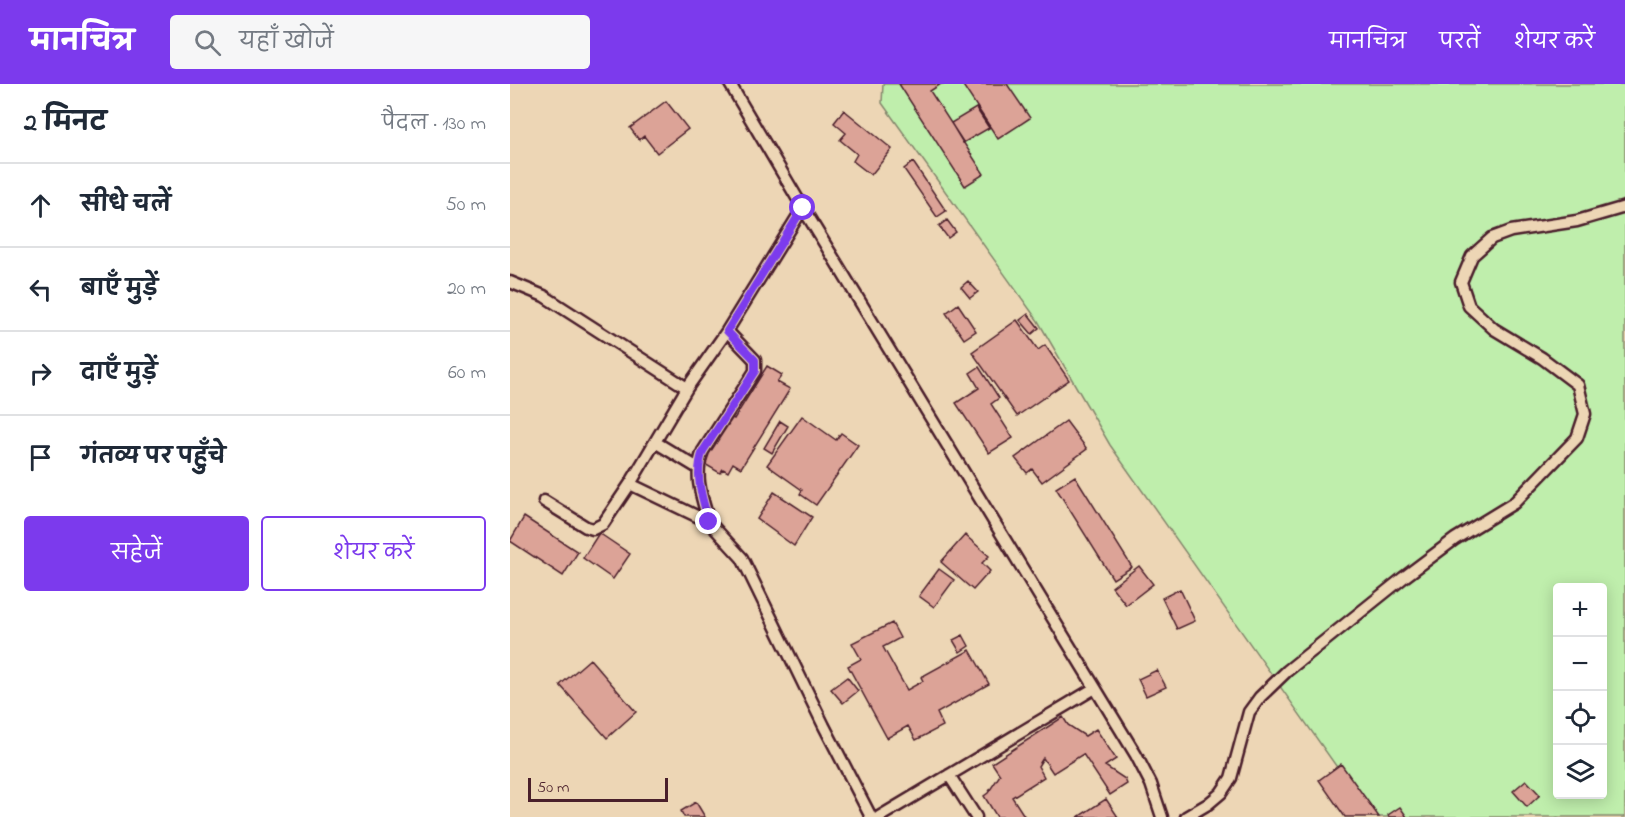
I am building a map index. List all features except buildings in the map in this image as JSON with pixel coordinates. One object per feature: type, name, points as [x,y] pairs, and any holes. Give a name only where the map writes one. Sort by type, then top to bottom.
[{"type":"lane","points":[[730,84],[1136,755],[1151,784],[1162,817]]},
{"type":"lane","points":[[1186,817],[1221,793],[1231,778],[1249,712],[1260,697],[1287,671],[1455,538],[1514,502],[1577,438],[1585,414],[1578,386],[1542,358],[1494,329],[1469,306],[1461,282],[1472,256],[1492,238],[1510,231],[1577,221],[1625,207]]},
{"type":"lane","points":[[544,501],[586,527],[593,529],[603,524],[803,208]]},
{"type":"lane","points":[[510,282],[544,296],[687,388]]},
{"type":"lane","points":[[709,522],[700,491],[698,468],[703,451],[755,371],[755,360],[727,331]]},
{"type":"lane","points":[[655,442],[698,468]]},
{"type":"lane","points":[[630,484],[709,522],[742,558],[871,817]]},
{"type":"lane","points":[[879,817],[1095,688]]},
{"type":"lane","points":[[949,775],[976,817]]},
{"type":"green space","points":[[883,84],[1625,84],[1625,817],[1372,817],[1110,445],[1038,321],[882,103]]},
{"type":"route","points":[[709,522],[700,491],[699,460],[755,371],[756,364],[755,360],[727,331],[803,208]]}]
